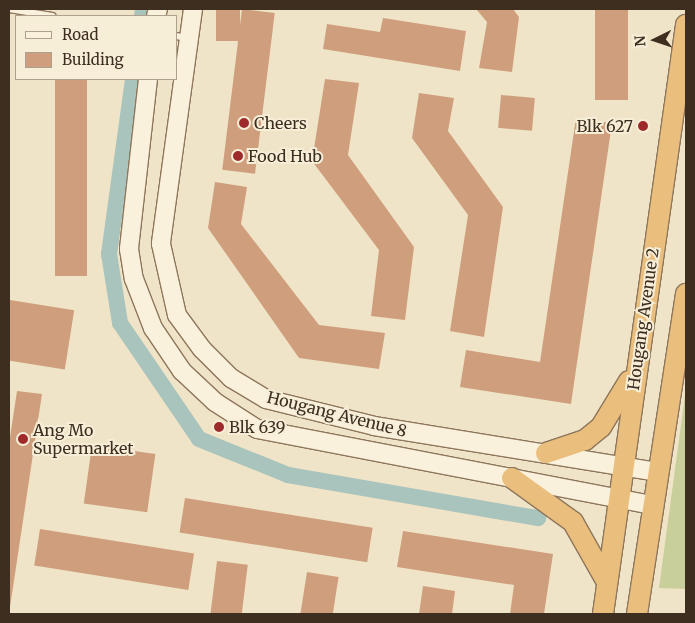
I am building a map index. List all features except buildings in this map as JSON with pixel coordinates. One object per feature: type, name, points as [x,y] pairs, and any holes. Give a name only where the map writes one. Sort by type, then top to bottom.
[{"type":"highway","name":"Hougang Avenue 2","points":[[603,614],[617,498],[686,25]]},
{"type":"highway","points":[[638,614],[652,505],[686,294]]},
{"type":"highway","points":[[546,453],[584,440],[601,427],[636,370]]},
{"type":"highway","points":[[512,478],[573,522],[606,582]]},
{"type":"main road","name":"Hougang Avenue 8","points":[[178,76],[182,37],[193,9]]},
{"type":"main road","name":"Hougang Avenue 8","points":[[148,80],[129,249],[134,279],[153,328],[182,371],[215,402],[257,429],[652,505]]},
{"type":"main road","name":"Hougang Avenue 8","points":[[178,80],[161,244],[177,315],[202,349],[231,378],[266,399],[374,426],[658,472]]},
{"type":"lane","points":[[9,9],[46,15]]},
{"type":"green space","points":[[686,387],[686,589],[659,588],[685,395]]},
{"type":"waterway","points":[[142,15],[143,9]]},
{"type":"waterway","points":[[133,80],[109,254],[120,323],[199,439],[288,475],[538,518]]},
{"type":"place","name":"Cheers","points":[[244,123]]},
{"type":"place","name":"Blk 627","points":[[643,126]]},
{"type":"place","name":"Food Hub","points":[[238,156]]},
{"type":"place","name":"Blk 639","points":[[219,427]]},
{"type":"place","name":"Ang Mo Supermarket","points":[[23,439]]}]
